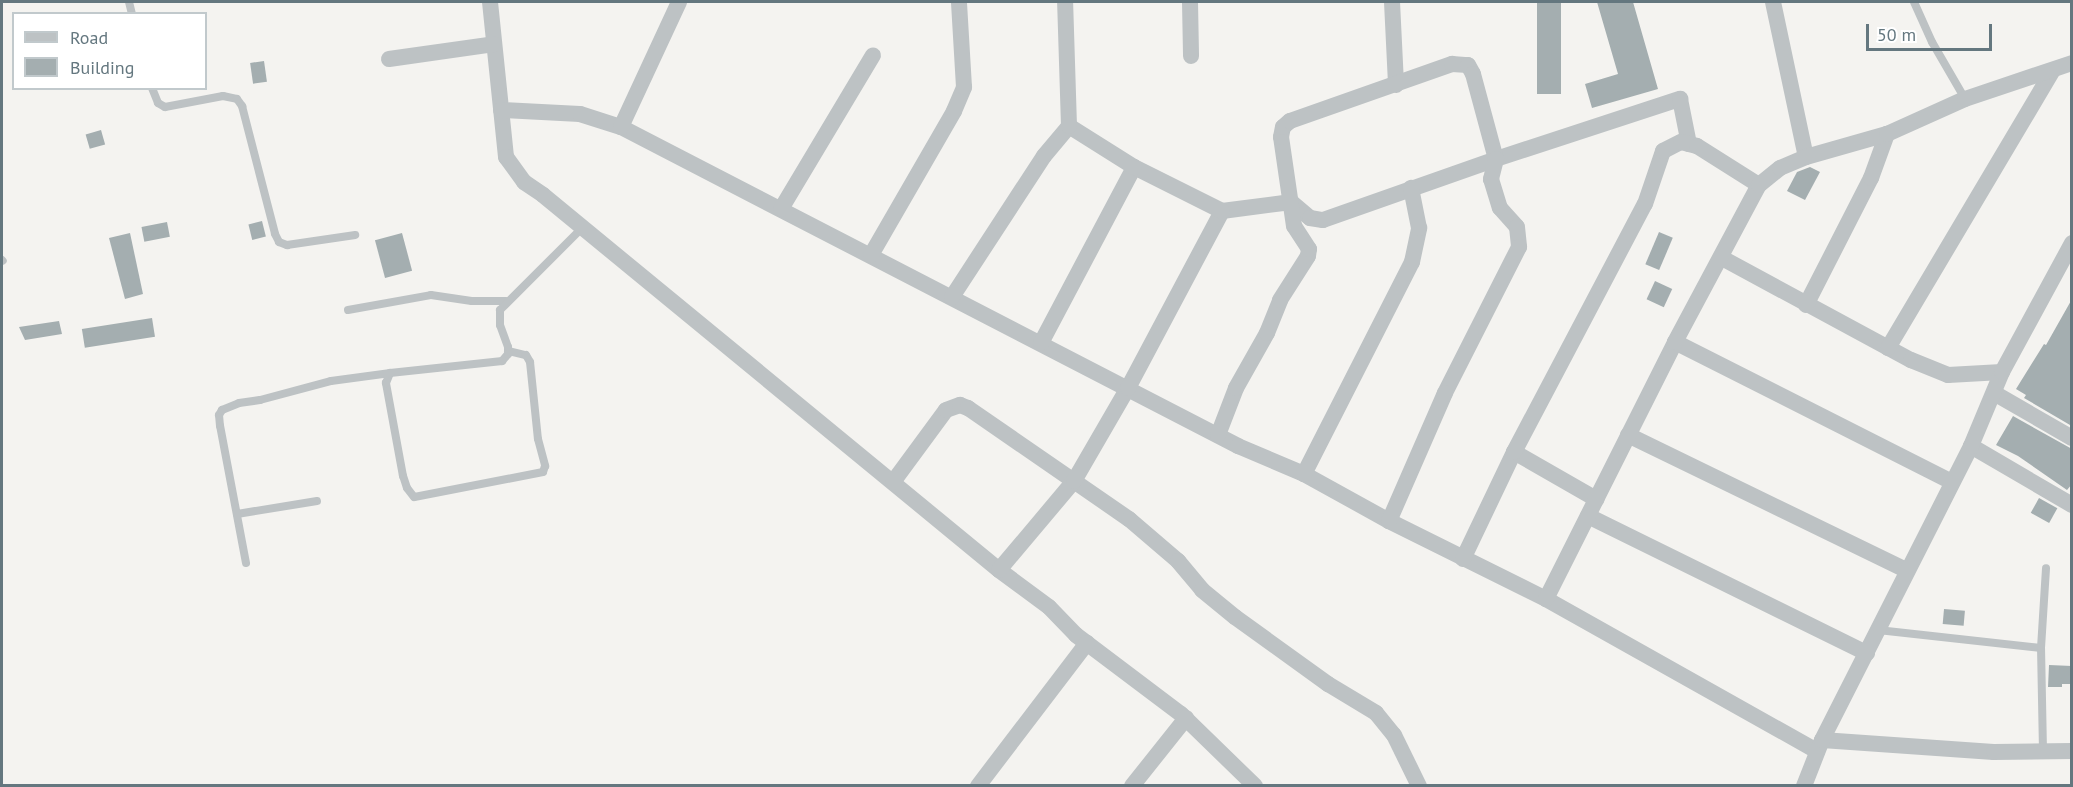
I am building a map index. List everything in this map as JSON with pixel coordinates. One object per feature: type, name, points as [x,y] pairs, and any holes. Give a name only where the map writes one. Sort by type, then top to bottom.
[{"type":"street","points":[[490,2],[506,157],[524,182],[999,570],[1056,613],[1087,643],[1186,718],[1255,786]]},
{"type":"street","points":[[621,127],[680,2]]},
{"type":"street","points":[[871,255],[954,111],[964,87],[959,2]]},
{"type":"street","points":[[952,297],[1044,156],[1069,126],[1065,2]]},
{"type":"street","points":[[1190,2],[1191,56]]},
{"type":"street","points":[[1392,2],[1396,85]]},
{"type":"street","points":[[1773,2],[1806,157]]},
{"type":"street","points":[[389,59],[494,44]]},
{"type":"street","points":[[781,209],[873,56]]},
{"type":"street","points":[[1546,599],[1675,342],[1722,258],[1759,185],[1780,168],[1806,157],[1887,134],[1965,99],[2072,63]]},
{"type":"street","points":[[1218,435],[1236,388],[1266,333],[1280,300],[1308,256],[1309,249],[1294,226],[1281,137],[1283,127],[1290,121],[1452,64],[1468,65],[1473,74],[1496,159],[1491,179],[1500,208],[1517,227],[1519,248],[1445,393],[1389,521]]},
{"type":"street","points":[[1888,348],[2053,70]]},
{"type":"street","points":[[1069,126],[1134,167],[1222,211],[1291,202],[1310,218],[1323,220],[1496,159],[1680,99],[1689,144]]},
{"type":"street","points":[[501,110],[580,114],[621,127],[1218,435],[1304,474],[1389,521],[1546,599],[1820,746],[1994,752],[2072,751]]},
{"type":"street","points":[[1806,305],[1871,178],[1887,134]]},
{"type":"street","points":[[1463,559],[1514,452],[1645,204],[1663,151],[1681,142],[1697,146],[1759,185]]},
{"type":"street","points":[[1041,343],[1134,167]]},
{"type":"street","points":[[1304,474],[1412,262],[1419,228],[1411,188]]},
{"type":"street","points":[[999,570],[1074,481],[1128,388],[1222,211]]},
{"type":"street","points":[[1804,786],[1820,746],[1906,570],[1971,446],[2002,372],[2072,243]]},
{"type":"street","points":[[1722,258],[1888,348],[1948,375],[2002,372]]},
{"type":"street","points":[[1675,342],[1952,482]]},
{"type":"street","points":[[1994,393],[2072,438]]},
{"type":"street","points":[[893,482],[946,410],[960,405],[1074,481],[1178,561],[1202,590],[1235,617],[1328,684],[1376,713],[1394,735],[1419,786]]},
{"type":"street","points":[[1628,435],[1906,570]]},
{"type":"street","points":[[1971,446],[2072,505]]},
{"type":"street","points":[[1514,452],[1596,500]]},
{"type":"street","points":[[1588,516],[1866,653]]},
{"type":"street","points":[[978,786],[1087,643]]},
{"type":"street","points":[[1132,786],[1186,718]]},
{"type":"lane","points":[[1914,2],[1932,42],[1965,99]]},
{"type":"lane","points":[[153,90],[158,103],[165,107],[223,96],[237,99],[242,106],[279,242],[287,245],[355,235]]},
{"type":"lane","points":[[246,563],[220,426],[219,415],[222,410],[239,403],[269,398],[331,381],[502,361],[508,351],[499,317],[506,301],[582,228]]},
{"type":"lane","points":[[348,310],[431,295],[472,301],[506,301]]},
{"type":"lane","points":[[390,373],[386,383],[403,476],[406,488],[414,497],[543,472],[545,466],[538,439],[530,362],[526,355],[508,351]]},
{"type":"lane","points":[[237,514],[317,501]]},
{"type":"lane","points":[[2043,751],[2041,648],[2046,568]]},
{"type":"lane","points":[[1878,630],[2041,648]]},
{"type":"building","points":[[1537,2],[1561,2],[1561,94],[1537,94]]},
{"type":"building","points":[[1597,2],[1633,2],[1658,89],[1592,108],[1585,84],[1618,74]]},
{"type":"building","points":[[264,61],[267,82],[253,84],[250,63]]},
{"type":"building","points":[[101,130],[105,144],[90,149],[86,134]]},
{"type":"building","points":[[1810,167],[1820,172],[1805,200],[1787,191],[1797,172]]},
{"type":"building","points":[[262,221],[266,237],[252,240],[248,224]]},
{"type":"building","points":[[167,222],[170,237],[144,242],[141,227]]},
{"type":"building","points":[[1659,232],[1673,238],[1659,270],[1645,264]]},
{"type":"building","points":[[130,233],[143,294],[125,299],[109,238]]},
{"type":"building","points":[[402,233],[412,271],[385,278],[375,240]]},
{"type":"building","points":[[1655,281],[1672,289],[1664,307],[1647,299]]},
{"type":"building","points":[[2072,299],[2072,422],[2070,425],[2024,398],[2026,395],[2016,389],[2044,344],[2046,345]]},
{"type":"building","points":[[152,318],[155,337],[85,348],[82,329]]},
{"type":"building","points":[[59,321],[62,334],[25,340],[19,327]]},
{"type":"building","points":[[2013,416],[2072,449],[2072,484],[2067,490],[2018,456],[1996,445]]},
{"type":"building","points":[[2039,498],[2057,508],[2049,523],[2031,513]]},
{"type":"building","points":[[1944,609],[1965,611],[1964,626],[1943,624]]},
{"type":"building","points":[[2049,665],[2072,666],[2072,684],[2048,687]]}]
